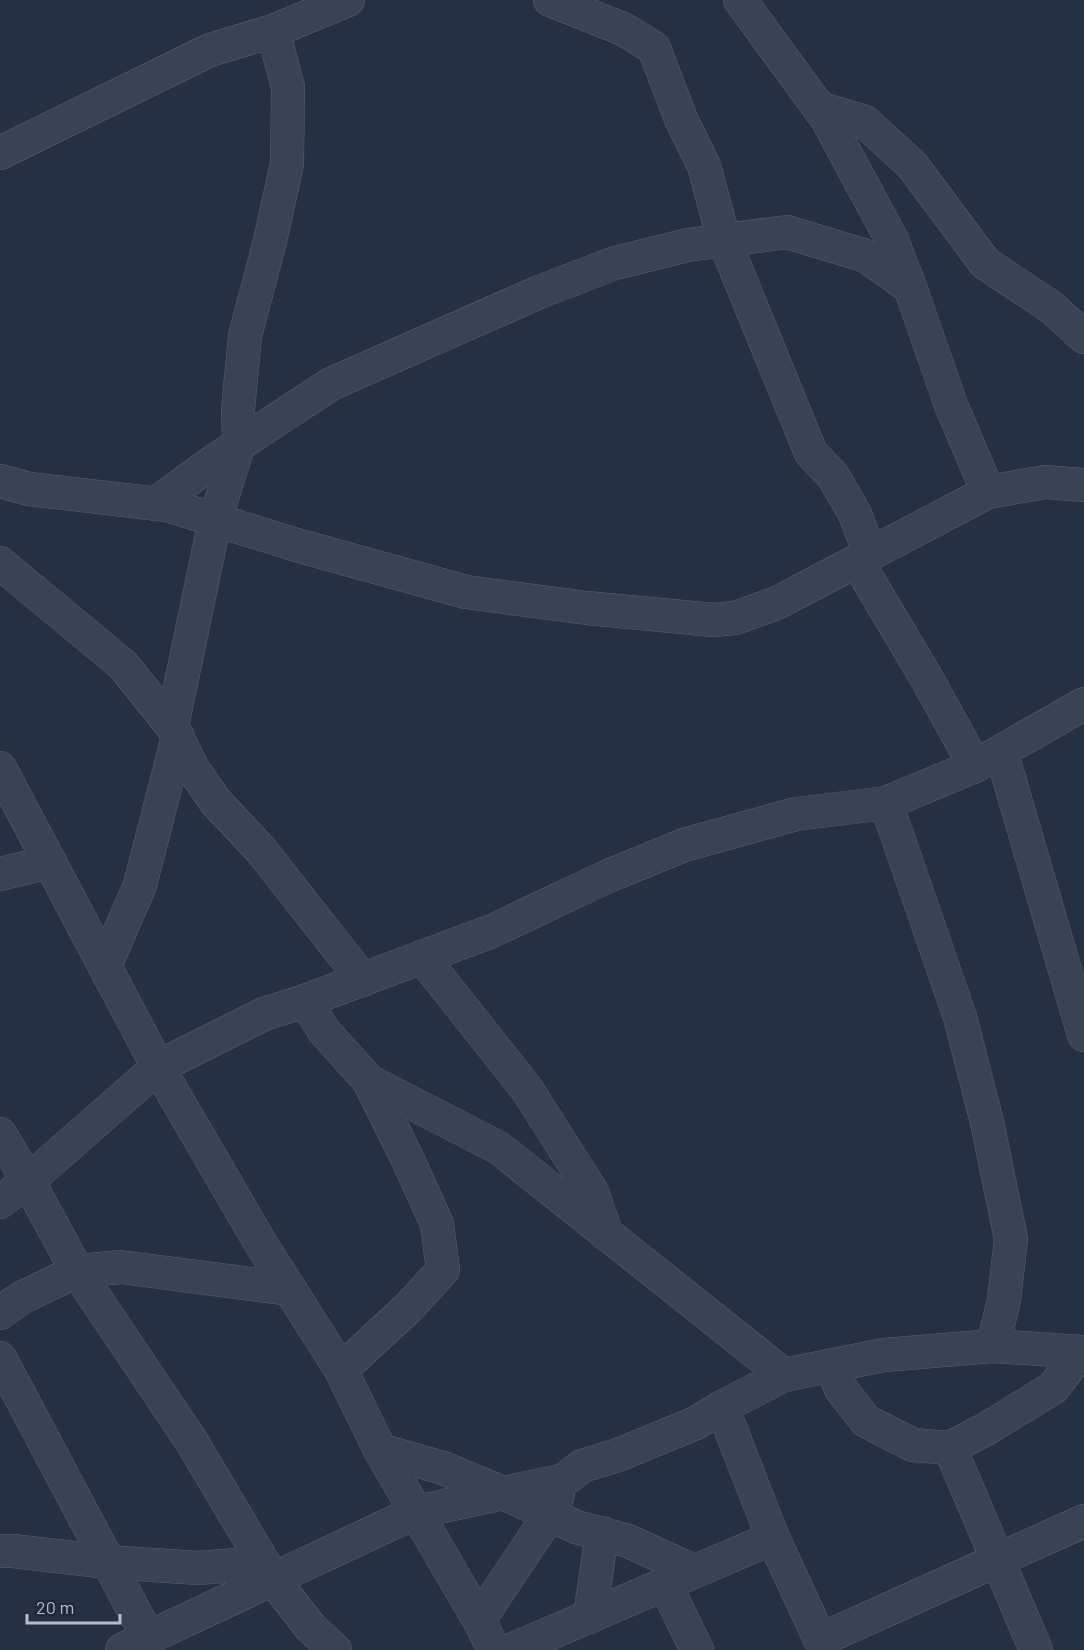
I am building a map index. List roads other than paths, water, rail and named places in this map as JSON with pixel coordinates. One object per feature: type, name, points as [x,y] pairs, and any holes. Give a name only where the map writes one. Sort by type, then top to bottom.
[{"type":"street","points":[[0,153],[210,50],[273,32],[348,0]]},
{"type":"street","points":[[550,0],[624,29],[654,48],[681,119],[704,166],[724,240],[810,453],[833,476],[855,514],[864,558],[927,679],[988,758],[1084,1035]]},
{"type":"street","points":[[740,0],[827,119],[892,240],[951,405],[988,492]]},
{"type":"street","points":[[105,966],[140,885],[175,732],[215,520],[240,444],[238,410],[245,336],[287,164],[288,87],[273,32]]},
{"type":"street","points":[[819,108],[865,122],[912,165],[985,263],[1051,307],[1084,337]]},
{"type":"street","points":[[155,504],[331,384],[537,293],[615,263],[688,245],[787,232],[866,256],[910,287]]},
{"type":"street","points":[[0,481],[29,489],[167,505],[300,546],[466,592],[587,608],[714,620],[735,618],[777,603],[988,492],[1045,483],[1084,485]]},
{"type":"street","points":[[0,563],[123,665],[175,732],[193,769],[214,801],[261,850],[363,980]]},
{"type":"street","points":[[0,1202],[28,1181],[158,1067],[264,1014],[363,980],[492,931],[606,877],[684,845],[796,814],[886,803],[988,758],[1084,704]]},
{"type":"street","points":[[0,768],[158,1067],[261,1244],[341,1370],[380,1450],[479,1620],[494,1650]]},
{"type":"street","points":[[886,803],[960,1017],[987,1122],[1011,1239],[1004,1300],[993,1346]]},
{"type":"street","points":[[0,874],[50,862]]},
{"type":"street","points":[[422,957],[526,1088],[592,1192],[607,1236]]},
{"type":"street","points":[[305,1001],[324,1031],[369,1081],[437,1224],[443,1270],[408,1308],[341,1370]]},
{"type":"street","points":[[369,1081],[498,1148],[784,1375]]},
{"type":"street","points":[[414,1174],[431,1113]]},
{"type":"street","points":[[0,1134],[77,1271],[192,1442],[268,1571],[311,1628],[335,1650]]},
{"type":"street","points":[[0,1313],[21,1298],[77,1271],[121,1267],[290,1289]]},
{"type":"street","points":[[0,1358],[108,1562],[135,1644],[268,1571],[416,1512],[564,1479],[582,1466],[618,1455],[696,1423],[784,1375],[884,1355],[993,1346],[1082,1353]]},
{"type":"street","points":[[831,1366],[841,1389],[866,1421],[913,1445],[950,1448],[1053,1388],[1082,1353]]},
{"type":"street","points":[[722,1407],[773,1538],[823,1645],[1084,1521]]},
{"type":"street","points":[[950,1448],[1036,1650]]},
{"type":"street","points":[[380,1450],[442,1468],[576,1527],[628,1541],[679,1578],[697,1650]]},
{"type":"street","points":[[479,1620],[550,1514],[564,1479]]},
{"type":"street","points":[[590,1617],[602,1533]]},
{"type":"street","points":[[511,1650],[773,1538]]},
{"type":"street","points":[[0,1551],[108,1562],[268,1571]]}]
